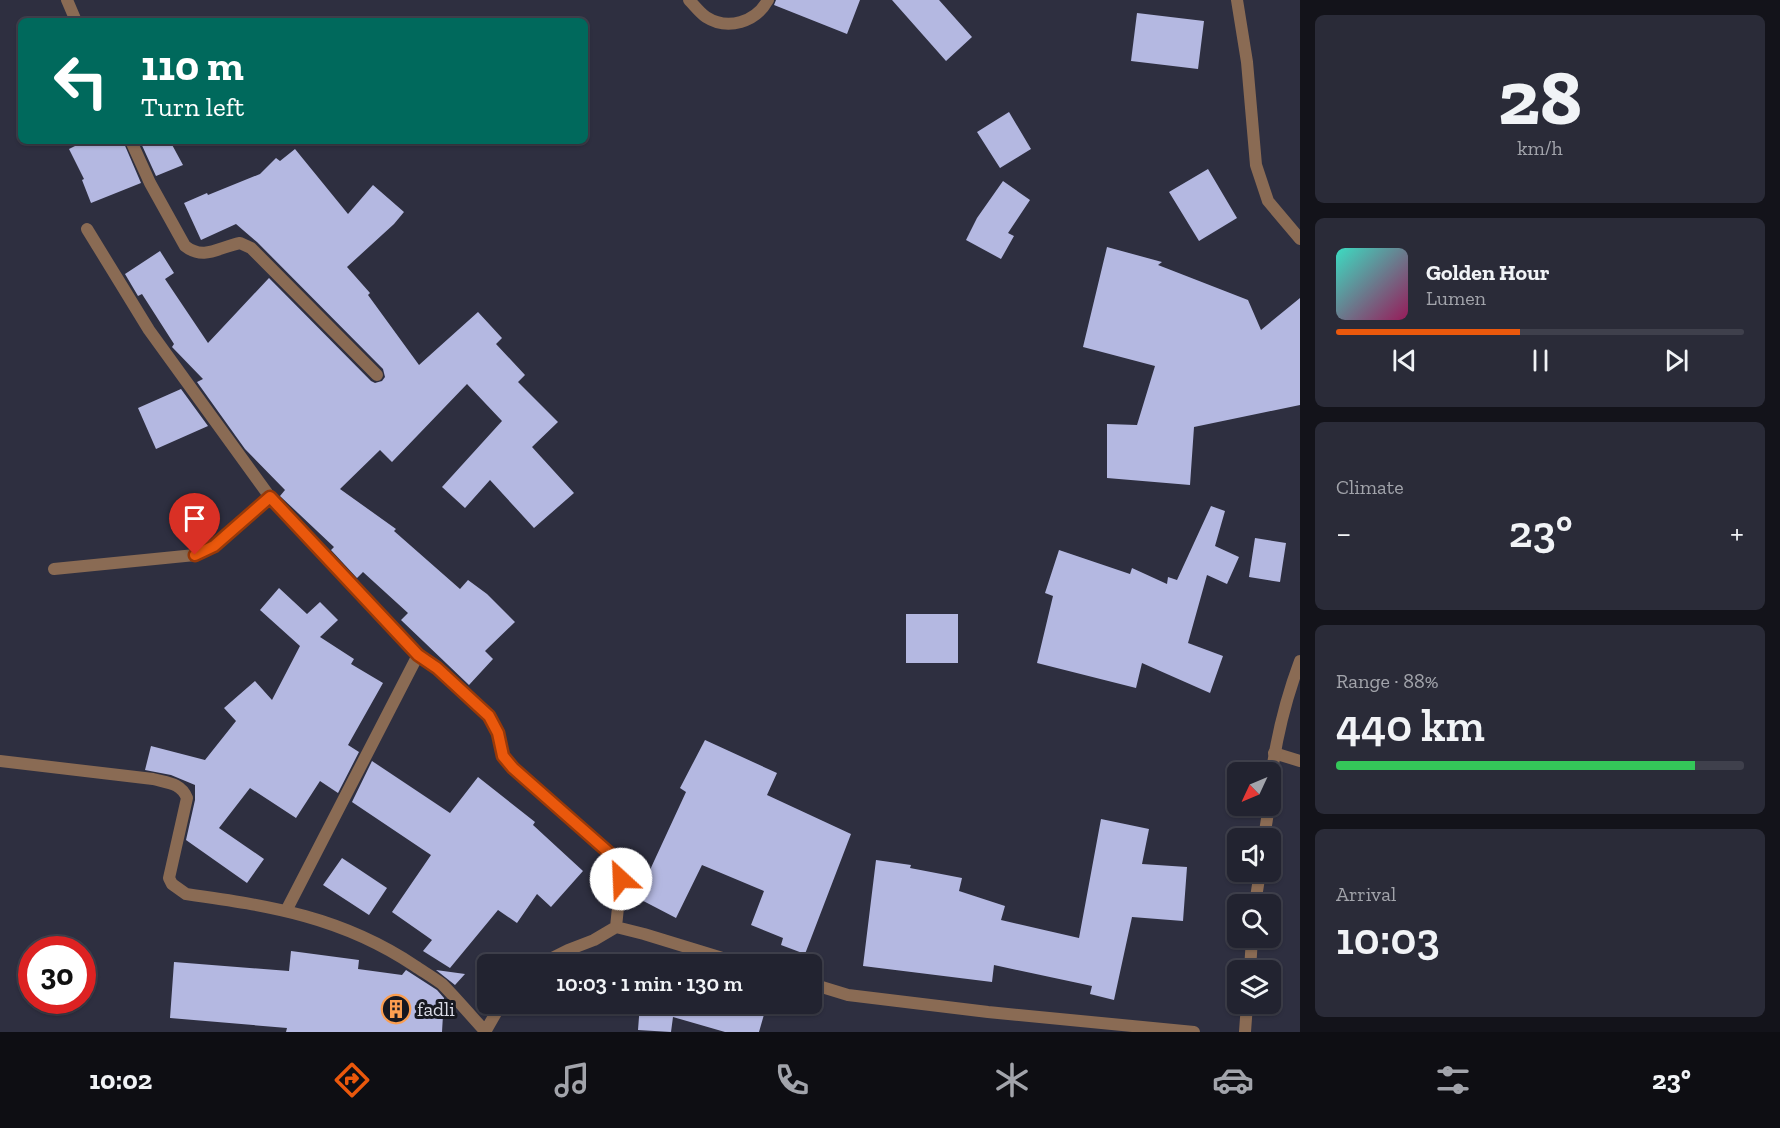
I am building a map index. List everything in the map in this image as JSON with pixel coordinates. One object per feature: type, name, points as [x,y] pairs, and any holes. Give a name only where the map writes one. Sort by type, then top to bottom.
[{"type":"street","points":[[67,0],[75,18]]},
{"type":"street","points":[[689,0],[706,17],[728,24],[745,22],[764,7],[768,0]]},
{"type":"street","points":[[1237,0],[1247,62],[1256,165],[1268,201],[1300,239]]},
{"type":"street","points":[[132,144],[150,183],[185,246],[194,253],[206,254],[240,243],[251,248],[377,375]]},
{"type":"street","points":[[87,229],[149,330],[270,497],[418,655],[437,668],[489,716],[498,733],[503,756],[513,768],[615,858],[621,879],[616,927]]},
{"type":"street","points":[[54,569],[195,555],[205,552],[270,497]]},
{"type":"street","points":[[286,911],[418,655]]},
{"type":"street","points":[[1273,762],[1290,688],[1300,661]]},
{"type":"street","points":[[1274,753],[1300,761]]},
{"type":"street","points":[[0,761],[71,768],[177,784],[184,790],[187,798],[169,878],[172,884],[186,894],[261,905],[317,918],[354,932],[395,953],[441,984],[485,1032],[495,1014]]},
{"type":"street","points":[[562,954],[616,927],[709,954]]},
{"type":"street","points":[[822,987],[848,995],[988,1012],[1194,1032]]},
{"type":"street","points":[[1245,1032],[1246,1014]]},
{"type":"building","points":[[776,0],[860,0],[847,34],[774,5]]},
{"type":"building","points":[[892,0],[939,0],[972,37],[946,61]]},
{"type":"building","points":[[1137,13],[1204,21],[1198,69],[1131,61]]},
{"type":"building","points":[[1009,112],[1031,149],[1000,168],[977,132]]},
{"type":"building","points":[[79,144],[124,144],[141,183],[91,203],[82,180],[84,179],[69,149]]},
{"type":"building","points":[[141,144],[172,144],[183,165],[156,176]]},
{"type":"building","points":[[295,149],[348,214],[373,185],[404,212],[347,267],[370,293],[368,295],[419,365],[478,312],[502,338],[496,344],[525,375],[518,382],[558,422],[532,447],[574,493],[534,528],[490,480],[465,508],[442,487],[502,421],[467,384],[392,462],[380,450],[340,489],[396,529],[394,531],[460,589],[468,580],[487,594],[515,622],[485,651],[493,659],[469,685],[401,620],[408,613],[363,572],[357,578],[331,550],[334,547],[280,496],[285,490],[245,449],[197,382],[203,379],[172,347],[174,344],[142,294],[138,296],[125,274],[160,251],[174,273],[165,279],[208,343],[269,278],[371,381],[375,383],[382,381],[385,377],[383,369],[257,242],[236,224],[201,240],[184,203],[260,174],[276,158],[280,161]]},
{"type":"building","points":[[1208,169],[1237,218],[1199,241],[1169,192]]},
{"type":"building","points":[[1003,181],[1030,200],[1008,233],[1014,236],[1001,259],[966,240],[977,218]]},
{"type":"building","points":[[1107,247],[1162,262],[1158,265],[1248,300],[1261,330],[1300,298],[1300,405],[1194,427],[1190,485],[1107,478],[1107,424],[1137,425],[1155,366],[1083,347]]},
{"type":"building","points":[[181,389],[208,426],[156,449],[138,408]]},
{"type":"building","points":[[1211,506],[1225,511],[1215,546],[1239,557],[1227,584],[1207,575],[1188,643],[1223,656],[1210,693],[1142,663],[1136,688],[1037,663],[1053,596],[1045,593],[1059,550],[1130,574],[1132,568],[1167,584],[1168,577],[1177,580]]},
{"type":"building","points":[[1255,538],[1286,543],[1280,582],[1249,577]]},
{"type":"building","points":[[279,588],[307,614],[320,602],[338,620],[320,637],[354,659],[351,664],[383,683],[348,745],[359,752],[338,793],[320,781],[296,818],[250,788],[219,828],[264,859],[247,883],[186,840],[195,800],[195,785],[171,775],[145,770],[151,746],[205,760],[236,721],[224,708],[255,681],[272,700],[300,646],[260,610]]},
{"type":"building","points":[[906,614],[958,614],[958,663],[906,663]]},
{"type":"building","points":[[705,740],[777,773],[767,795],[851,834],[805,954],[781,945],[783,938],[751,925],[764,891],[702,865],[676,918],[628,893],[639,866],[649,872],[686,792],[680,788]]},
{"type":"building","points":[[372,761],[450,813],[478,777],[535,822],[533,825],[583,871],[551,907],[537,894],[517,923],[498,910],[450,968],[423,951],[432,940],[392,912],[431,855],[352,802]]},
{"type":"building","points":[[1101,819],[1149,829],[1142,864],[1187,867],[1183,921],[1132,917],[1114,1000],[1090,994],[1092,986],[994,965],[992,982],[863,966],[876,860],[911,865],[910,868],[962,878],[959,891],[1005,906],[1001,920],[1079,938]]},
{"type":"building","points":[[342,858],[387,888],[369,915],[323,885]]},
{"type":"building","points":[[291,951],[359,960],[358,969],[402,975],[406,970],[437,990],[444,998],[442,1032],[286,1032],[287,1028],[170,1018],[174,962],[289,971]]},
{"type":"building","points":[[436,970],[465,974],[455,985]]},
{"type":"building","points":[[639,1014],[764,1014],[759,1032],[725,1032],[673,1017],[671,1032],[638,1030]]},
{"type":"place","name":"fadli","points":[[396,1009]]},
{"type":"route","points":[[195,555],[214,546],[270,497],[418,655],[437,668],[489,716],[498,733],[503,756],[513,768],[615,858],[621,879]]}]
